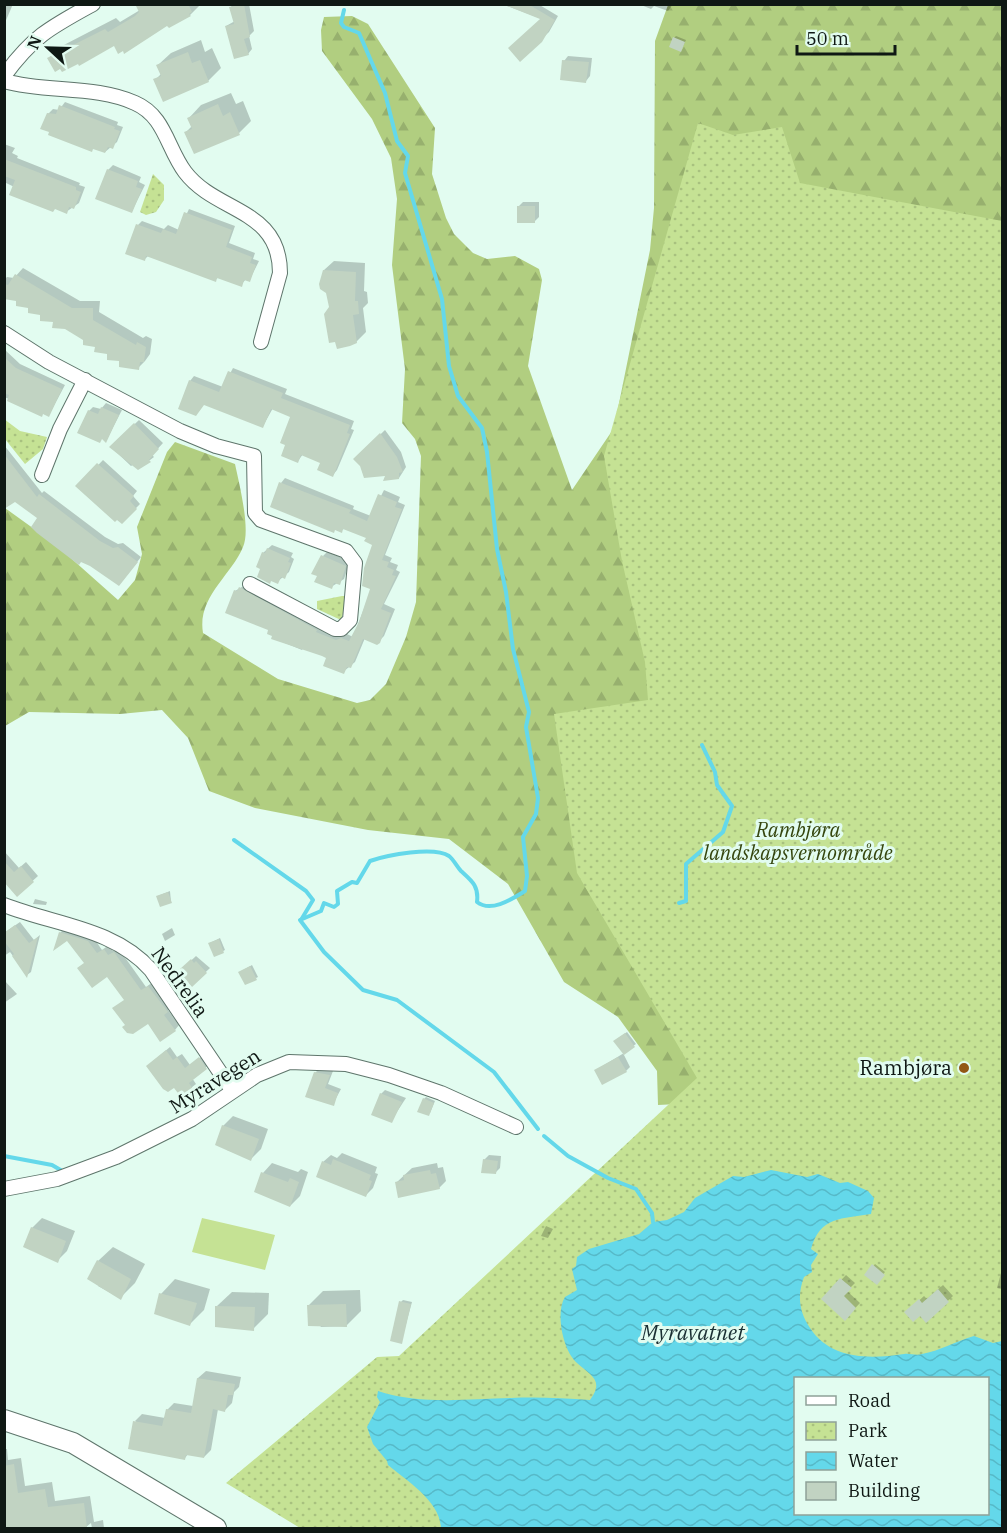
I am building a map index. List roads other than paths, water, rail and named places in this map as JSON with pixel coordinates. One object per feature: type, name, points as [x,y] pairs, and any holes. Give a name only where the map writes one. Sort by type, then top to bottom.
[{"type":"street","points":[[4,76],[35,38],[55,24],[93,4]]},
{"type":"street","points":[[4,81],[127,100],[154,116],[185,172],[212,195],[257,221],[273,240],[280,261],[280,273],[261,342]]},
{"type":"street","points":[[4,333],[40,357],[180,431],[216,446],[254,456],[255,513],[261,520],[346,550],[355,563],[350,620],[341,629],[250,584]]},
{"type":"street","points":[[42,475],[60,429],[85,380]]},
{"type":"street","name":"Nedrelia","points":[[4,905],[113,940],[139,956],[151,970],[232,1090]]},
{"type":"street","name":"Myravegen","points":[[4,1189],[57,1179],[116,1157],[192,1119],[257,1074],[289,1062],[346,1065],[441,1093],[516,1128]]},
{"type":"street","points":[[4,1420],[73,1443],[216,1528]]},
{"type":"water","name":"Myravatnet","points":[[771,1170],[807,1177],[818,1174],[840,1183],[848,1182],[868,1191],[874,1198],[871,1214],[842,1219],[826,1225],[815,1238],[811,1249],[818,1254],[811,1265],[812,1272],[804,1277],[800,1290],[800,1303],[803,1316],[810,1328],[829,1346],[852,1355],[878,1357],[920,1355],[974,1336],[993,1343],[1002,1341],[1002,1528],[441,1528],[439,1518],[429,1500],[388,1465],[373,1444],[367,1427],[380,1402],[377,1397],[378,1391],[427,1400],[560,1398],[590,1400],[596,1383],[572,1357],[564,1341],[561,1322],[562,1304],[565,1297],[577,1290],[572,1269],[576,1266],[577,1257],[589,1249],[639,1234],[653,1222],[667,1220],[684,1212],[695,1198],[733,1176],[744,1177]]},
{"type":"waterway","points":[[344,10],[341,23],[344,27],[359,33],[385,93],[397,141],[408,156],[405,173],[442,299],[449,366],[458,396],[482,428],[487,452],[497,549],[506,592],[513,649],[529,712],[526,727],[538,798],[536,814],[523,837],[527,876],[525,891],[508,901],[489,906],[483,905],[477,902],[474,884],[449,856],[433,852],[410,852],[370,861],[357,883],[352,882],[337,891],[338,904],[334,907],[324,903],[321,911],[300,920],[324,952],[363,990],[397,1000],[494,1072],[538,1129]]},
{"type":"waterway","points":[[679,903],[686,901],[686,864],[723,832],[732,806],[717,785],[715,772],[702,745]]},
{"type":"waterway","points":[[234,840],[306,891],[313,900],[301,920]]},
{"type":"waterway","points":[[544,1136],[568,1156],[608,1178],[636,1189],[652,1213],[653,1222]]},
{"type":"waterway","points":[[4,1156],[52,1165],[64,1172]]},
{"type":"place","name":"Rambjøra","points":[[964,1068]]},
{"type":"park label","name":"Rambjøra landskapsvernområde","points":[[798,842]]}]
